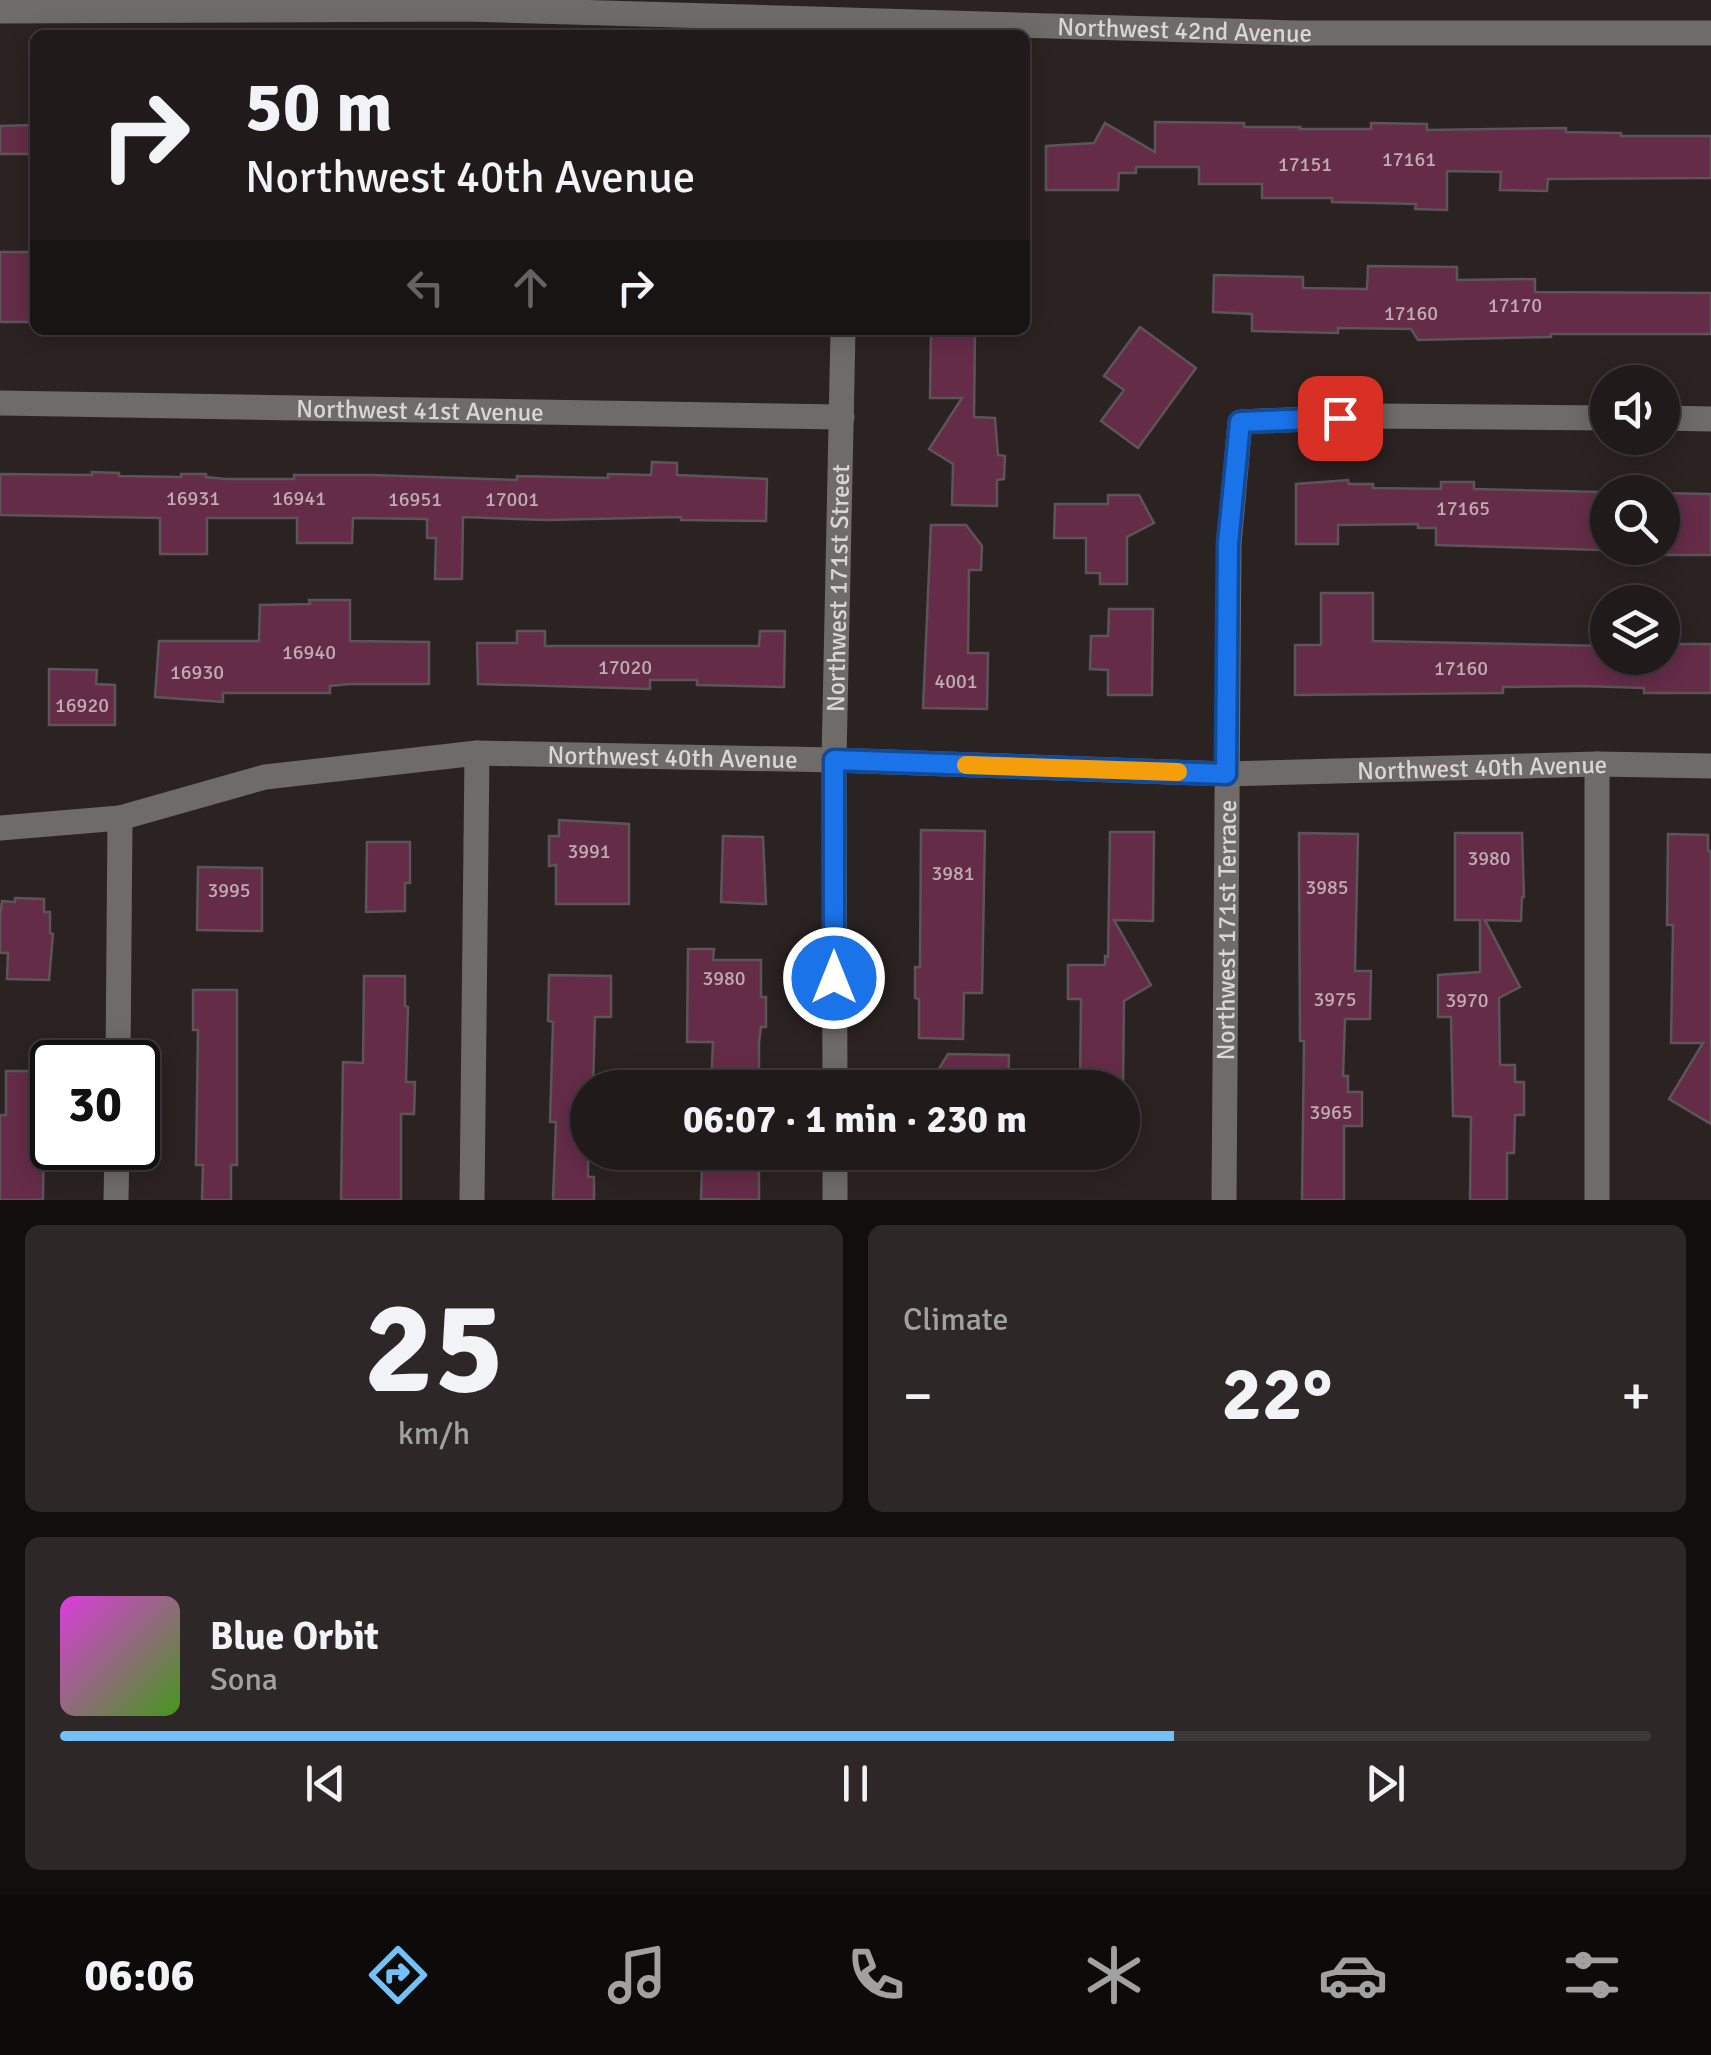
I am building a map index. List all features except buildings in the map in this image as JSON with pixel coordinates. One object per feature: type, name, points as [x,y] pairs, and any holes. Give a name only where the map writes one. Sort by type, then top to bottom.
[{"type":"street","name":"Northwest 42nd Avenue","points":[[0,11],[104,6],[466,4],[1297,33],[1711,33]]},
{"type":"street","name":"Northwest 171st Street","points":[[835,1070],[834,760],[843,335]]},
{"type":"street","name":"Northwest 41st Avenue","points":[[0,403],[842,417]]},
{"type":"street","name":"Northwest 171st Terrace","points":[[1224,1200],[1228,544],[1240,422],[1374,416],[1590,418]]},
{"type":"street","points":[[1680,418],[1711,419]]},
{"type":"street","name":"Northwest 40th Avenue","points":[[0,828],[120,818],[266,777],[477,753],[834,760],[1226,774],[1597,764],[1711,766]]},
{"type":"street","points":[[472,1200],[477,753]]},
{"type":"street","points":[[1597,764],[1597,1200]]},
{"type":"street","points":[[118,1040],[120,818]]},
{"type":"street","points":[[116,1200],[117,1170]]},
{"type":"street","points":[[835,1170],[835,1200]]},
{"type":"slow traffic","points":[[966,765],[1178,772]]},
{"type":"route","points":[[834,978],[834,760],[1226,774],[1228,544],[1240,422],[1340,418]]}]
